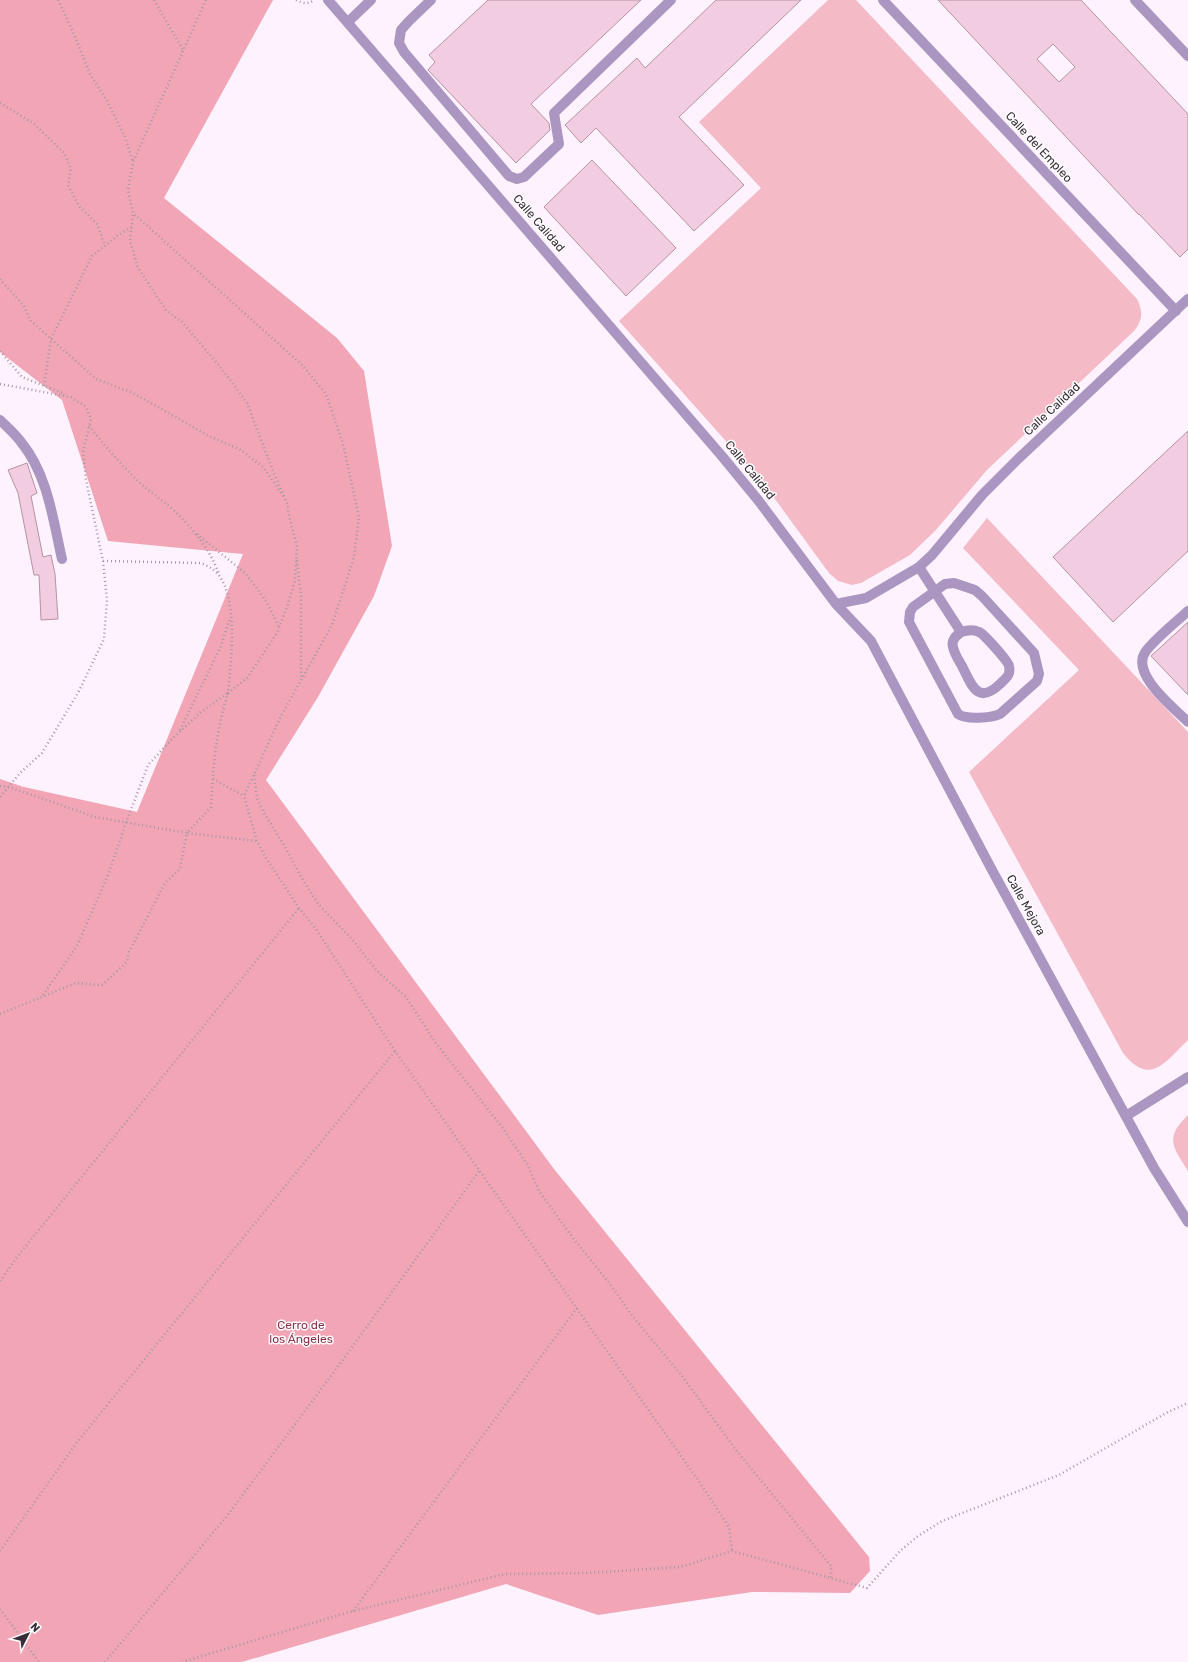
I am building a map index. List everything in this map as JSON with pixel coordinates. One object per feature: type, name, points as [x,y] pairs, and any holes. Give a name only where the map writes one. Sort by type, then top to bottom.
[{"type":"street","name":"Calle Calidad","points":[[328,0],[721,455],[758,500],[836,604],[866,598],[919,566],[932,555],[982,496],[1018,458],[1188,299]]},
{"type":"street","points":[[348,22],[372,0]]},
{"type":"street","points":[[431,0],[408,21],[401,30],[399,43],[404,52],[509,176],[517,179],[524,177],[559,144],[554,113],[671,0]]},
{"type":"street","name":"Calle del Empleo","points":[[883,0],[1176,311]]},
{"type":"street","points":[[1135,0],[1188,56]]},
{"type":"street","points":[[0,420],[22,442],[36,465],[48,496],[62,560]]},
{"type":"street","points":[[919,566],[961,632]]},
{"type":"street","points":[[954,583],[975,590],[1034,653],[1039,674],[1037,680],[1000,714],[995,716],[963,718],[958,714],[909,622],[910,612],[913,607],[934,591],[945,584],[954,583]]},
{"type":"street","name":"Calle Mejora","points":[[836,604],[871,641],[992,870],[1154,1168],[1188,1222]]},
{"type":"street","points":[[1188,611],[1145,652],[1142,661],[1144,675],[1188,722]]},
{"type":"street","points":[[967,630],[980,632],[1008,663],[1010,671],[1007,677],[993,691],[987,694],[979,692],[972,686],[952,647],[954,638],[961,632],[967,630]]},
{"type":"street","points":[[1126,1116],[1188,1077]]},
{"type":"path","points":[[58,0],[90,74],[107,101],[125,137],[133,162]]},
{"type":"path","points":[[154,0],[183,50]]},
{"type":"path","points":[[43,995],[77,946],[108,876],[126,822],[148,765],[179,732],[201,712],[247,678],[262,657],[279,627],[295,580],[297,546],[287,503],[247,403],[217,363],[182,322],[166,310],[154,294],[138,268],[130,241],[133,213],[128,190],[133,162],[206,0]]},
{"type":"path","points":[[296,0],[303,3],[310,3],[314,0]]},
{"type":"path","points":[[0,103],[33,123],[64,153],[71,169],[68,185],[79,206],[97,224],[105,246]]},
{"type":"path","points":[[133,213],[302,365],[326,394],[343,444],[359,517],[354,557],[332,625],[281,716],[244,796],[257,841],[266,858],[299,908],[316,929],[395,1050],[700,1483],[729,1527],[732,1551]]},
{"type":"path","points":[[44,386],[51,339],[92,256],[117,236],[132,227]]},
{"type":"path","points":[[0,279],[23,305],[31,321],[96,379],[133,393],[209,436],[240,450],[263,467],[287,503]]},
{"type":"path","points":[[0,350],[22,377],[71,397],[86,407],[91,418],[83,452],[86,480],[103,561],[107,600],[104,638],[79,691],[42,753],[20,773],[0,797]]},
{"type":"path","points":[[0,384],[71,397]]},
{"type":"path","points":[[89,426],[120,464],[141,484],[169,506],[197,535],[214,561],[222,582]]},
{"type":"path","points":[[189,527],[245,573],[264,599],[279,627]]},
{"type":"path","points":[[296,551],[301,595],[301,679]]},
{"type":"path","points":[[0,1014],[43,995],[76,983],[102,985],[127,962],[140,931],[165,883],[180,869],[186,833],[211,807],[221,715],[228,693],[231,665],[230,600],[218,573],[201,563],[103,561]]},
{"type":"path","points":[[179,732],[221,646],[231,615]]},
{"type":"path","points":[[254,775],[257,798],[264,813],[319,905],[351,938],[376,970],[406,997],[435,1042],[502,1127],[527,1164],[539,1191],[573,1238],[610,1284],[630,1313],[682,1376],[736,1450],[831,1566],[831,1578]]},
{"type":"path","points":[[213,779],[244,796]]},
{"type":"path","points":[[0,786],[9,787],[95,817],[186,833],[257,841]]},
{"type":"path","points":[[0,1281],[17,1257],[299,908]]},
{"type":"path","points":[[0,1551],[78,1441],[395,1050]]},
{"type":"path","points":[[105,1662],[227,1516],[345,1357],[480,1170]]},
{"type":"path","points":[[353,1611],[577,1308]]},
{"type":"path","points":[[182,1662],[353,1611],[505,1574],[586,1573],[680,1567],[732,1551],[867,1588],[900,1551],[918,1536],[942,1521],[1059,1475],[1168,1412],[1188,1403]]},
{"type":"path","points":[[0,1609],[38,1662]]},
{"type":"shaded area","points":[[828,0],[856,0],[1137,299],[1141,311],[1139,323],[1134,331],[987,470],[935,531],[910,555],[861,583],[852,585],[838,581],[829,573],[764,484],[619,321],[761,188],[699,122]]},
{"type":"shaded area","points":[[987,518],[1188,732],[1188,1040],[1157,1068],[1149,1070],[1141,1068],[1133,1063],[1123,1053],[969,772],[1079,670],[963,548]]},
{"type":"shaded area","points":[[1188,1115],[1188,1171],[1175,1149],[1173,1136],[1180,1123]]},
{"type":"green space","name":"Cerro de los Ángeles","points":[[0,0],[273,0],[164,198],[337,338],[364,371],[392,546],[374,596],[318,697],[266,780],[554,1169],[869,1557],[870,1571],[850,1593],[752,1592],[598,1615],[506,1584],[242,1662],[0,1662],[0,779],[24,787],[137,812],[243,554],[108,541],[62,400],[0,352]]},
{"type":"building","points":[[488,0],[641,0],[531,104],[549,123],[550,130],[516,163],[428,70],[435,62],[429,55]]},
{"type":"building","points":[[716,0],[801,0],[679,117],[744,185],[694,231],[596,128],[581,143],[565,125],[637,58],[645,68]]},
{"type":"building","points":[[938,0],[1081,0],[1188,114],[1188,249],[1180,257]],"holes":[[[1053,44],[1075,67],[1059,82],[1037,59]]]},
{"type":"building","points":[[592,160],[676,248],[626,296],[544,207]]},
{"type":"building","points":[[1188,431],[1188,551],[1113,622],[1053,557]]},
{"type":"building","points":[[27,463],[37,493],[31,496],[43,557],[51,555],[55,574],[58,619],[41,620],[39,575],[34,575],[18,493],[8,470]]},
{"type":"building","points":[[1188,622],[1188,695],[1151,656]]}]
